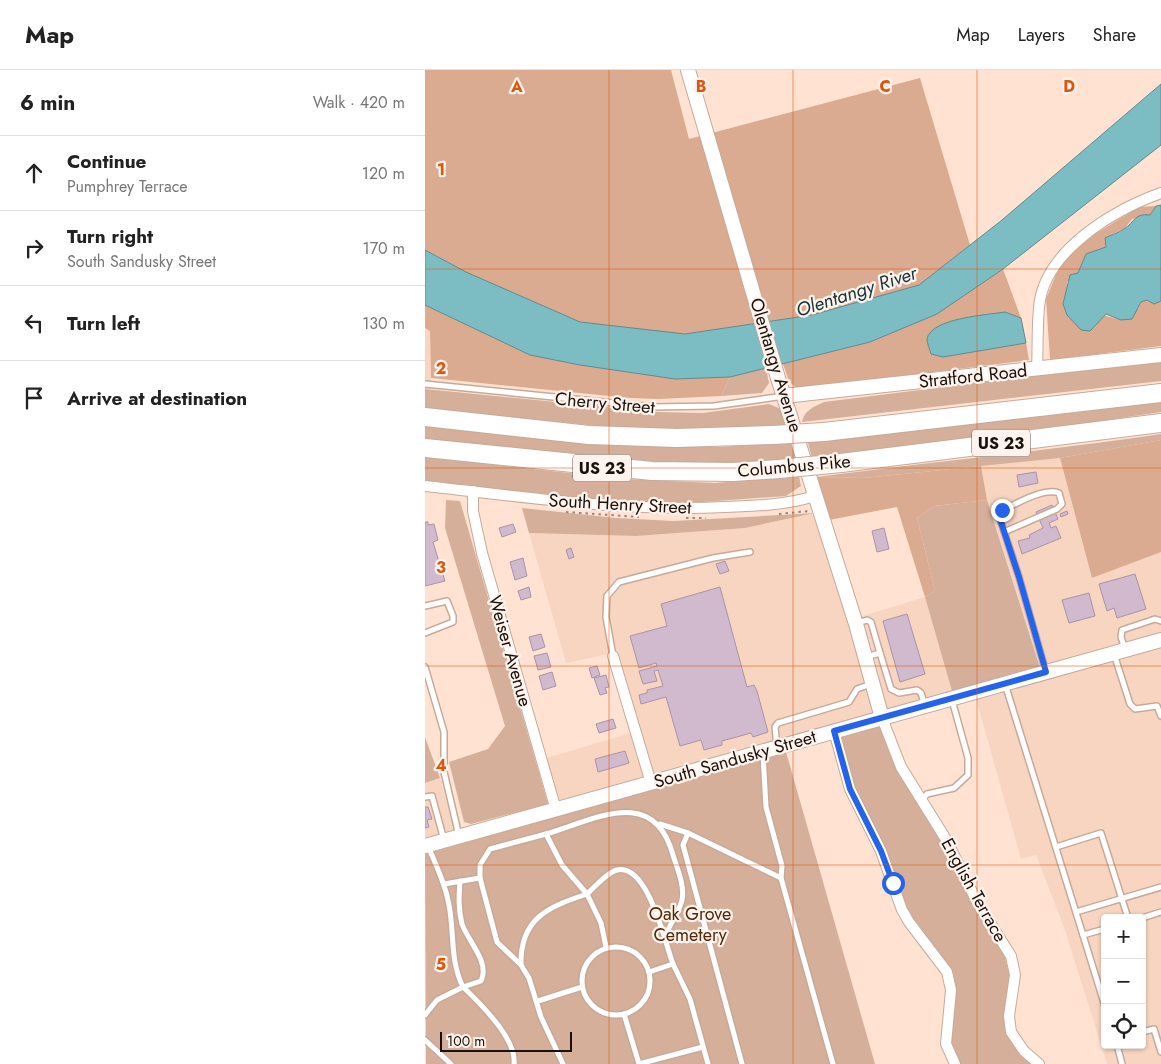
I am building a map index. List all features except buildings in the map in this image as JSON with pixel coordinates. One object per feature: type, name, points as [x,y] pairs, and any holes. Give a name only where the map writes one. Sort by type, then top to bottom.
[{"type":"highway","name":"Columbus Pike","points":[[425,417],[589,435],[677,438],[773,435],[825,432],[1161,393]]},
{"type":"highway","name":"Columbus Pike","points":[[425,448],[652,471],[733,472],[841,463],[1161,423]]},
{"type":"street","name":"Olentangy Avenue","points":[[688,70],[778,378],[866,657],[882,718]]},
{"type":"street","points":[[1037,369],[1039,307],[1043,290],[1059,260],[1080,239],[1109,218],[1135,202],[1161,193]]},
{"type":"street","name":"Stratford Road","points":[[784,396],[1161,355]]},
{"type":"street","name":"South Henry Street","points":[[425,486],[587,505],[664,508],[784,503],[815,496]]},
{"type":"street","name":"Weiser Avenue","points":[[473,491],[473,511],[482,553],[556,810]]},
{"type":"street","name":"South Sandusky Street","points":[[426,846],[1161,640]]},
{"type":"street","points":[[613,656],[651,782]]},
{"type":"street","name":"English Terrace","points":[[882,718],[901,767],[947,841],[977,902],[1011,956],[1015,975],[1009,1016],[1011,1032],[1024,1051],[1039,1064]]},
{"type":"street","points":[[834,731],[850,789],[881,851],[902,910],[949,978],[951,990],[946,1044],[955,1064]]},
{"type":"lane","name":"Cherry Street","points":[[425,384],[653,408],[714,406],[784,396]]},
{"type":"lane","points":[[1004,532],[1057,509],[1062,504],[1059,493],[1053,491],[1045,492],[1002,510],[1000,519],[1046,672]]},
{"type":"lane","points":[[613,656],[606,618],[607,596],[619,582],[713,558],[751,552]]},
{"type":"lane","points":[[425,606],[447,601],[453,616],[453,622],[425,633]]},
{"type":"lane","points":[[1161,622],[1155,619],[1122,630],[1119,651],[1130,704],[1135,709],[1157,706],[1161,716]]},
{"type":"lane","points":[[855,624],[867,620],[871,622],[891,689],[899,693],[917,690],[921,693],[925,706]]},
{"type":"lane","points":[[866,657],[880,653]]},
{"type":"lane","points":[[425,670],[444,732],[444,772],[460,836]]},
{"type":"lane","points":[[777,747],[775,728],[777,723],[849,702],[857,689],[873,683]]},
{"type":"lane","points":[[1005,684],[1101,992]]},
{"type":"lane","points":[[921,801],[927,794],[954,788],[968,776],[968,758],[951,698]]},
{"type":"lane","points":[[763,751],[766,807],[782,866],[781,878],[833,1064]]},
{"type":"lane","points":[[425,797],[432,796],[444,841]]},
{"type":"lane","points":[[563,1064],[541,1017],[534,988],[521,965],[497,942],[480,878],[480,865],[490,849],[623,813],[644,815],[659,824],[688,833],[781,878]]},
{"type":"lane","points":[[659,824],[669,843],[682,889],[679,908],[665,938]]},
{"type":"lane","points":[[688,833],[683,845],[742,1064]]},
{"type":"lane","points":[[1056,848],[1101,833],[1127,914]]},
{"type":"lane","points":[[546,834],[562,865],[587,894],[601,923],[606,947]]},
{"type":"lane","points":[[426,846],[444,884],[451,916],[451,943],[459,978],[463,986],[511,1043],[514,1052],[514,1064]]},
{"type":"lane","points":[[521,965],[524,938],[536,918],[546,909],[587,894],[608,875],[617,870],[628,871],[638,876],[647,892],[673,964],[690,999],[708,1064]]},
{"type":"lane","points":[[444,884],[480,878]]},
{"type":"lane","points":[[425,1015],[437,1000],[463,986],[481,980],[484,968],[482,960],[469,942],[462,922],[459,902],[460,881]]},
{"type":"lane","points":[[1076,912],[1161,887]]},
{"type":"lane","points":[[1146,916],[1161,912]]},
{"type":"lane","points":[[1083,935],[1101,930]]},
{"type":"lane","points":[[606,947],[628,948],[645,962],[649,972],[648,994],[642,1003],[624,1014],[602,1013],[585,998],[581,987],[581,977],[589,958],[606,947]]},
{"type":"lane","points":[[649,972],[673,964]]},
{"type":"lane","points":[[538,1001],[581,987]]},
{"type":"lane","points":[[624,1014],[639,1064],[703,1047]]},
{"type":"lane","points":[[1146,1031],[1154,1029],[1161,1052]]},
{"type":"lane","points":[[425,1040],[451,1064]]},
{"type":"lane","points":[[1118,1049],[1123,1064]]},
{"type":"shaded area","points":[[425,70],[671,70],[689,139],[920,78],[970,245],[919,285],[812,315],[685,334],[580,322],[466,272],[425,250]]},
{"type":"shaded area","points":[[1156,206],[1150,215],[1132,219],[1125,228],[1105,238],[1106,247],[1086,254],[1078,273],[1067,282],[1068,291],[1063,304],[1121,320],[1138,309],[1141,302],[1147,300],[1161,301],[1161,346],[1050,360],[1046,299],[1060,265],[1084,241],[1139,207]]},
{"type":"shaded area","points":[[1003,269],[1021,318],[1005,312],[930,333],[927,340],[931,354],[943,357],[1026,343],[1029,360],[797,389],[789,381],[783,364],[870,342],[937,314]]},
{"type":"shaded area","points":[[425,305],[530,355],[580,365],[675,379],[730,377],[721,396],[659,399],[629,398],[431,378],[430,331],[425,328]]},
{"type":"shaded area","points":[[425,328],[430,331],[431,389],[425,389]]},
{"type":"shaded area","points":[[1161,440],[1161,552],[1092,578],[1060,458]]},
{"type":"shaded area","points":[[1060,458],[1092,578],[1161,552],[1161,1064],[1107,1064],[1102,1049],[1146,1049],[1146,914],[1101,914],[1101,1045],[1064,927],[1036,855],[1021,859],[976,699],[553,817],[536,761],[631,733],[609,654],[566,663],[529,533],[636,536],[745,528],[826,511],[859,617],[925,597],[953,691],[1040,668],[987,500],[981,466]]},
{"type":"shaded area","points":[[981,466],[987,500],[934,506],[917,518],[935,591],[925,597],[897,507],[829,520],[816,477],[864,478]]},
{"type":"shaded area","points":[[440,778],[458,844],[425,854],[425,783]]},
{"type":"green space","points":[[1161,360],[1161,381],[802,422],[807,412],[824,402]]},
{"type":"green space","points":[[766,368],[769,383],[762,393],[721,396],[730,377]]},
{"type":"green space","points":[[425,389],[657,412],[703,413],[769,404],[781,409],[787,425],[686,431],[617,428],[425,408]]},
{"type":"green space","points":[[1161,398],[1161,412],[1032,431],[812,458],[807,439]]},
{"type":"green space","points":[[425,424],[630,445],[720,447],[791,442],[797,459],[756,463],[640,465],[425,442]]},
{"type":"green space","points":[[1161,434],[1161,440],[1060,458],[864,478],[816,477],[1075,446]]},
{"type":"green space","points":[[425,457],[623,479],[715,483],[799,476],[801,486],[786,496],[689,503],[604,501],[425,481]]},
{"type":"green space","points":[[446,500],[460,501],[548,804],[471,824],[464,822],[449,762],[488,749],[505,726],[445,528]]},
{"type":"green space","points":[[987,500],[1040,668],[952,691],[925,597],[935,591],[917,518],[934,506]]},
{"type":"green space","points":[[522,508],[616,518],[674,521],[815,513],[745,528],[636,536],[529,533]]},
{"type":"green space","points":[[882,725],[941,839],[1002,946],[1011,981],[1005,1022],[1012,1042],[1034,1064],[959,1064],[952,1055],[949,1034],[956,994],[954,978],[945,963],[915,928],[858,803],[838,738]]},
{"type":"green space","points":[[425,737],[440,778],[425,783]]},
{"type":"green space","name":"Oak Grove Cemetery","points":[[786,752],[875,1064],[426,1064],[425,854]]},
{"type":"water","points":[[1161,84],[1161,145],[1003,269],[937,314],[870,342],[730,377],[675,379],[580,365],[530,355],[425,305],[425,250],[466,272],[580,322],[685,334],[812,315],[919,285],[1002,220]]},
{"type":"water","points":[[1161,205],[1161,301],[1154,304],[1147,300],[1141,302],[1132,319],[1121,320],[1106,314],[1090,331],[1081,330],[1067,315],[1063,304],[1070,275],[1078,273],[1086,254],[1106,247],[1105,238],[1124,229],[1141,215],[1150,215],[1156,206]]},
{"type":"water","points":[[1005,312],[1021,318],[1026,343],[943,357],[931,354],[927,339],[938,326],[973,316]]},
{"type":"route","points":[[893,883],[881,851],[858,809],[850,789],[834,731],[1046,672],[1000,519],[1002,510]]},
{"type":"water label","name":"Olentangy River","points":[[856,291]]}]
